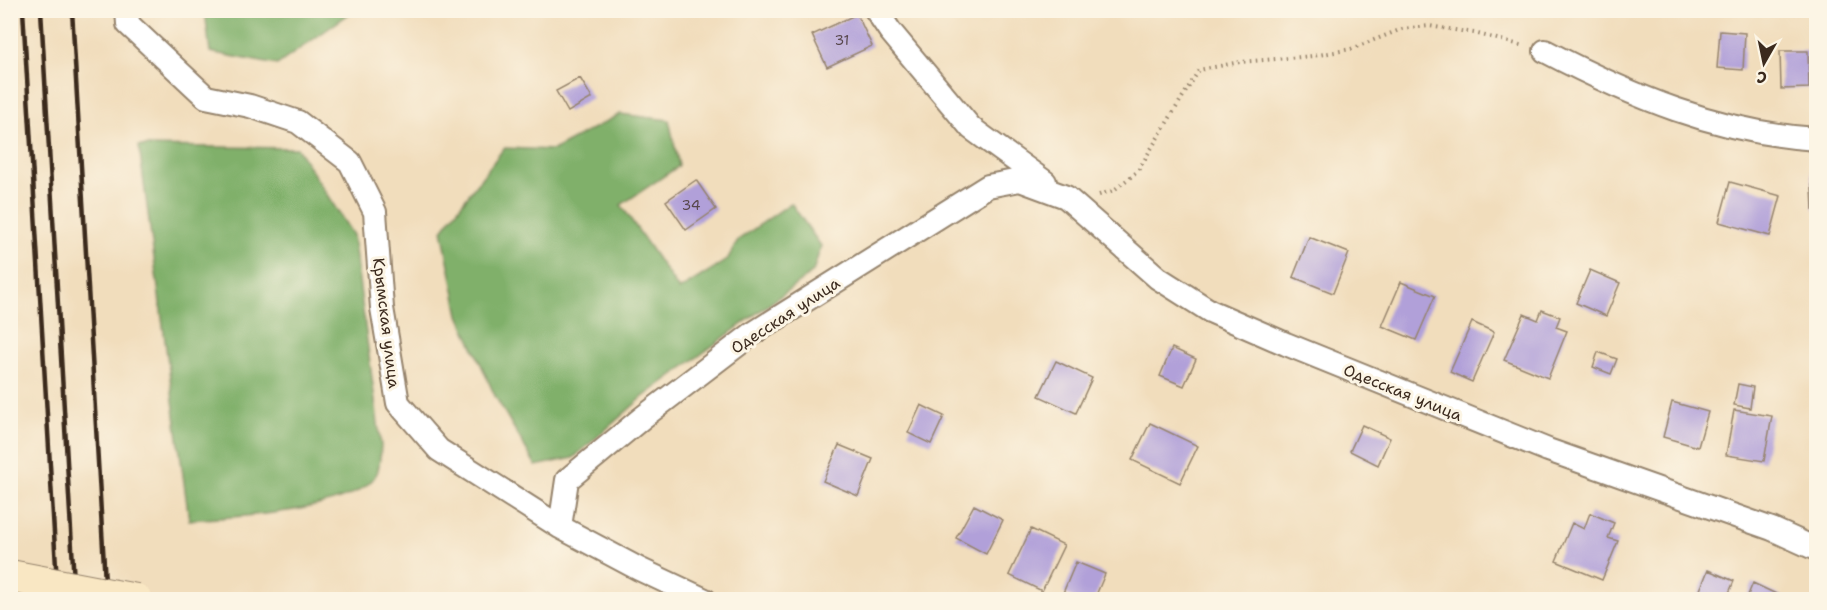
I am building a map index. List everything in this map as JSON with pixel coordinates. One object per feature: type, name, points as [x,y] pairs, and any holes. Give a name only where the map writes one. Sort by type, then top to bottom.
[{"type":"street","name":"Крымская улица","points":[[127,10],[128,24],[206,97],[250,105],[298,122],[350,162],[375,212],[382,308],[398,403],[439,450],[560,527],[639,569],[705,600]]},
{"type":"street","name":"Одесская улица","points":[[876,10],[890,32],[971,128],[1066,197],[1158,278],[1210,311],[1548,450],[1772,529],[1816,549]]},
{"type":"street","points":[[1545,51],[1611,86],[1700,118],[1775,136],[1816,139]]},
{"type":"street","name":"Одесская улица","points":[[560,527],[567,480],[642,418],[752,334],[988,186],[1020,180],[1066,197]]},
{"type":"street","name":"Одесская улица","points":[[1772,529],[1816,530]]},
{"type":"street","points":[[10,576],[136,600]]},
{"type":"path","points":[[1066,197],[1091,197],[1114,190],[1137,172],[1199,70],[1240,62],[1313,56],[1352,49],[1402,29],[1428,26],[1473,33],[1545,51]]},
{"type":"green space","points":[[205,10],[353,11],[277,65],[210,52]]},
{"type":"green space","points":[[620,114],[669,120],[679,166],[621,205],[679,290],[727,260],[738,240],[791,203],[821,246],[813,272],[643,397],[573,458],[536,466],[495,396],[459,315],[442,230],[504,148],[553,150]]},
{"type":"green space","points":[[139,146],[297,148],[353,235],[381,446],[377,473],[365,486],[345,497],[320,505],[261,514],[189,520]]},
{"type":"building","points":[[857,14],[872,46],[827,67],[812,35]]},
{"type":"building","points":[[1720,31],[1745,33],[1743,70],[1717,68]]},
{"type":"building","points":[[1780,51],[1808,51],[1809,88],[1781,89]]},
{"type":"building","points":[[580,78],[592,98],[568,112],[556,91]]},
{"type":"building","points":[[1811,166],[1816,166],[1816,209],[1813,210]]},
{"type":"building","points":[[696,180],[716,209],[686,230],[666,201]]},
{"type":"building","points":[[1730,182],[1781,196],[1770,236],[1719,222]]},
{"type":"building","points":[[1309,237],[1349,253],[1333,293],[1293,277]]},
{"type":"building","points":[[1590,270],[1620,283],[1606,316],[1576,303]]},
{"type":"building","points":[[1401,282],[1435,296],[1416,340],[1382,326]]},
{"type":"building","points":[[1542,310],[1560,317],[1556,327],[1567,331],[1548,378],[1504,360],[1524,314],[1538,320]]},
{"type":"building","points":[[1472,322],[1494,332],[1472,382],[1450,372]]},
{"type":"building","points":[[1172,348],[1196,359],[1184,386],[1160,376]]},
{"type":"building","points":[[1598,352],[1617,359],[1611,374],[1593,367]]},
{"type":"building","points":[[1056,361],[1092,378],[1076,413],[1039,396]]},
{"type":"building","points":[[1738,384],[1753,387],[1750,408],[1734,405]]},
{"type":"building","points":[[1672,402],[1708,412],[1698,447],[1663,437]]},
{"type":"building","points":[[921,405],[944,416],[931,444],[908,433]]},
{"type":"building","points":[[1734,410],[1772,416],[1764,461],[1726,455]]},
{"type":"building","points":[[1150,423],[1198,446],[1180,483],[1132,460]]},
{"type":"building","points":[[1362,425],[1390,438],[1378,465],[1350,451]]},
{"type":"building","points":[[839,445],[873,459],[858,496],[823,481]]},
{"type":"building","points":[[974,505],[1003,520],[986,554],[956,538]]},
{"type":"building","points":[[1590,513],[1614,523],[1608,538],[1618,541],[1602,580],[1556,561],[1572,523],[1584,529]]},
{"type":"building","points":[[1031,529],[1064,545],[1042,591],[1009,575]]},
{"type":"building","points":[[1076,562],[1105,574],[1094,600],[1078,600],[1063,593]]},
{"type":"building","points":[[1708,570],[1734,581],[1726,600],[1696,600]]},
{"type":"building","points":[[1753,583],[1789,600],[1746,600]]},
{"type":"railway","points":[[23,10],[58,600]]},
{"type":"railway","points":[[41,10],[75,600]]},
{"type":"railway","points":[[72,10],[106,600]]}]
